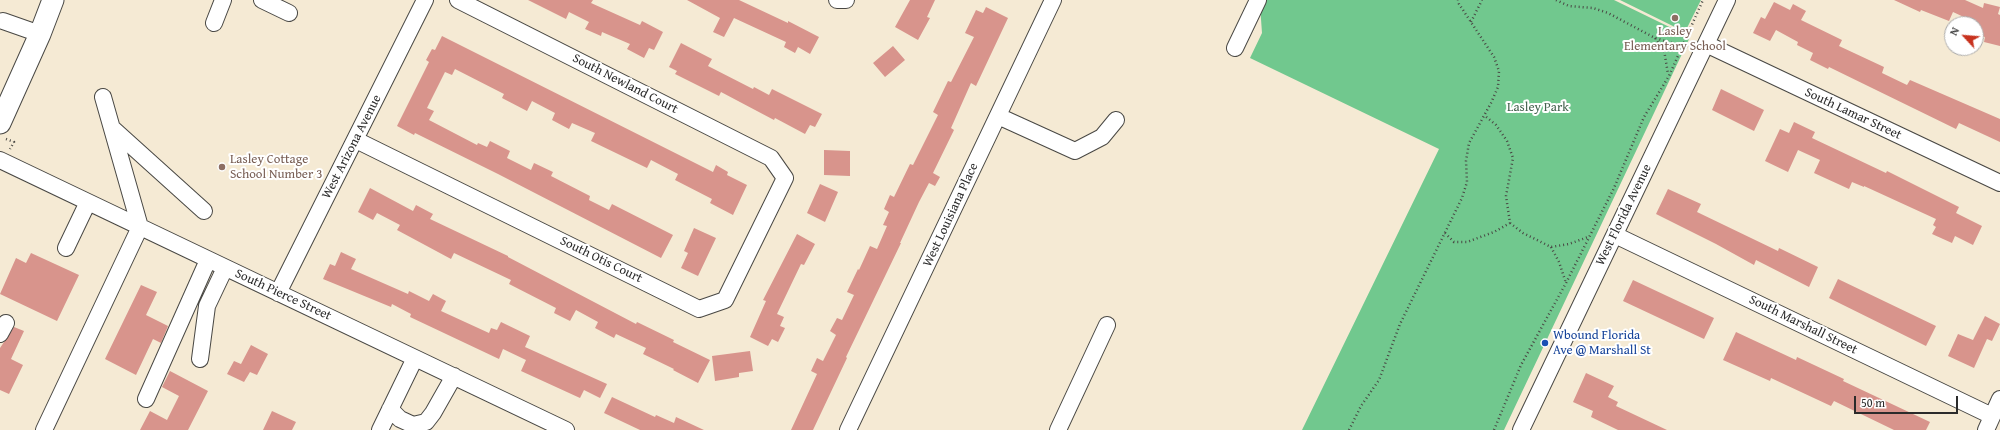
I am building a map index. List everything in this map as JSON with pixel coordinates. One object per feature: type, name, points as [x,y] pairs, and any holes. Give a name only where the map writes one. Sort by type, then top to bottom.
[{"type":"main road","points":[[0,123],[40,34],[53,0]]},
{"type":"street","points":[[214,23],[223,0]]},
{"type":"street","points":[[262,0],[290,13]]},
{"type":"street","name":"West Arizona Avenue","points":[[278,293],[425,0]]},
{"type":"street","name":"South Newland Court","points":[[458,0],[771,158],[785,178]]},
{"type":"street","points":[[837,0],[846,0]]},
{"type":"street","name":"West Louisiana Place","points":[[848,430],[1054,0]]},
{"type":"street","points":[[1236,48],[1258,0]]},
{"type":"street","name":"West Florida Avenue","points":[[1525,429],[1615,235],[1727,0]]},
{"type":"street","points":[[3,21],[40,34]]},
{"type":"street","name":"South Lamar Street","points":[[1706,44],[2000,183]]},
{"type":"street","points":[[44,430],[140,227],[103,97]]},
{"type":"street","points":[[998,116],[1076,151],[1102,137],[1116,120]]},
{"type":"street","points":[[112,128],[204,211]]},
{"type":"street","name":"South Otis Court","points":[[356,140],[699,309],[725,300],[785,178]]},
{"type":"street","name":"South Pierce Street","points":[[0,160],[566,430]]},
{"type":"street","points":[[66,248],[88,202]]},
{"type":"street","name":"South Marshall Street","points":[[1615,235],[1989,423]]},
{"type":"street","points":[[146,399],[208,260]]},
{"type":"street","points":[[200,359],[207,306],[225,268]]},
{"type":"street","points":[[1058,430],[1107,325]]},
{"type":"street","points":[[380,430],[415,358]]},
{"type":"street","points":[[390,409],[400,419],[413,425],[426,422],[433,413],[454,376]]},
{"type":"street","points":[[1989,423],[2000,399]]},
{"type":"path","points":[[1349,430],[1361,406],[1379,380],[1400,324],[1462,198],[1467,182],[1466,161],[1469,143],[1498,87],[1499,71],[1494,57],[1458,0]]},
{"type":"path","points":[[1471,22],[1482,0]]},
{"type":"path","points":[[1556,0],[1569,6],[1593,8],[1608,13],[1655,38],[1683,46]]},
{"type":"path","points":[[1494,430],[1521,365],[1566,283],[1614,188],[1644,117],[1668,76],[1703,0]]},
{"type":"path","points":[[1655,38],[1664,50],[1668,66],[1668,76]]},
{"type":"path","points":[[1484,115],[1496,125],[1507,141],[1513,158],[1506,196],[1510,223],[1523,233],[1551,247],[1559,262],[1566,283]]},
{"type":"path","points":[[1445,232],[1454,242],[1467,242],[1494,232],[1510,223]]},
{"type":"path","points":[[1551,247],[1569,244],[1589,236]]},
{"type":"green space","name":"Lasley Park","points":[[1263,0],[1614,0],[1690,37],[1504,430],[1302,430],[1439,149],[1250,58],[1262,33],[1260,5]]},
{"type":"green space","name":"Lasley Elementary School","points":[[1620,0],[1701,0],[1685,32]]},
{"type":"building","points":[[528,0],[593,0],[591,3],[640,25],[642,21],[663,32],[654,50],[649,48],[644,58],[627,49],[630,44],[602,32],[601,36],[585,29],[589,22],[569,12],[566,19]]},
{"type":"building","points":[[687,0],[739,0],[788,23],[788,21],[819,37],[810,54],[798,47],[795,53],[784,47],[786,42],[734,18],[724,37],[713,32],[720,18]]},
{"type":"building","points":[[910,0],[935,0],[927,17],[930,18],[918,40],[895,27]]},
{"type":"building","points":[[1894,0],[1965,0],[1983,8],[1984,3],[2000,7],[1998,14],[2000,15],[2000,46],[1984,42],[1984,16],[1962,16],[1953,12],[1951,16],[1944,16],[1944,19],[1921,10],[1920,12]]},
{"type":"building","points":[[1774,2],[1790,10],[1793,4],[1806,11],[1801,20],[1842,40],[1839,46],[1884,67],[1882,73],[1907,85],[1910,80],[2000,119],[2000,142],[1959,123],[1956,129],[1829,67],[1828,69],[1810,60],[1813,53],[1797,45],[1798,42],[1776,30],[1770,41],[1753,33],[1761,17],[1765,19]]},
{"type":"building","points":[[986,7],[1008,18],[976,86],[971,83],[951,128],[954,130],[933,173],[940,177],[935,186],[929,183],[919,202],[813,430],[791,430],[817,374],[811,371],[817,358],[823,361],[836,335],[830,331],[837,318],[842,320],[854,295],[847,292],[870,246],[877,249],[887,226],[883,225],[889,212],[884,209],[890,195],[894,197],[910,164],[913,165],[938,115],[933,112],[948,81],[951,82],[974,37],[965,33],[976,10],[983,13]]},
{"type":"building","points":[[442,36],[713,172],[716,165],[728,172],[727,175],[747,185],[733,215],[710,203],[712,199],[675,180],[678,174],[651,160],[647,168],[591,141],[595,133],[572,123],[569,129],[552,120],[555,113],[532,101],[527,111],[502,98],[504,94],[455,69],[452,75],[445,72],[427,108],[434,111],[429,120],[477,145],[478,143],[487,147],[490,141],[510,151],[507,158],[531,170],[534,163],[553,172],[551,176],[590,196],[589,200],[609,210],[612,204],[673,235],[661,258],[498,174],[415,133],[414,135],[397,126],[429,62],[426,60],[432,49],[435,50]]},
{"type":"building","points":[[681,43],[712,59],[708,66],[753,89],[754,87],[769,95],[772,89],[822,114],[815,127],[810,125],[805,134],[775,118],[774,120],[721,92],[719,96],[675,74],[677,71],[669,67]]},
{"type":"building","points":[[893,46],[905,60],[885,77],[873,63]]},
{"type":"building","points":[[1721,89],[1764,110],[1754,131],[1712,110]]},
{"type":"building","points":[[1794,122],[1815,132],[1812,138],[1886,173],[1887,171],[1959,207],[1956,213],[1982,226],[1973,245],[1955,236],[1952,243],[1932,234],[1936,227],[1933,225],[1936,219],[1864,186],[1852,182],[1849,189],[1814,173],[1820,160],[1798,150],[1788,172],[1765,161],[1780,129],[1789,133]]},
{"type":"building","points":[[824,150],[850,151],[850,176],[824,175]]},
{"type":"building","points":[[820,184],[838,192],[825,222],[807,213]]},
{"type":"building","points":[[370,188],[413,211],[416,205],[433,214],[430,219],[508,256],[636,324],[637,322],[674,340],[673,342],[710,360],[698,383],[643,354],[646,348],[616,334],[614,338],[595,328],[598,322],[576,310],[570,321],[554,313],[556,308],[509,284],[511,280],[454,253],[451,259],[397,230],[400,225],[377,213],[373,220],[358,212]]},
{"type":"building","points":[[1668,189],[1701,204],[1697,212],[1778,251],[1779,248],[1818,267],[1809,287],[1756,260],[1754,265],[1656,214]]},
{"type":"building","points":[[694,228],[716,238],[698,276],[681,268],[688,253],[684,251]]},
{"type":"building","points":[[797,234],[815,244],[804,265],[801,264],[777,314],[784,317],[780,326],[785,328],[778,342],[772,339],[768,346],[750,337],[766,301],[763,300]]},
{"type":"building","points":[[341,252],[356,259],[351,269],[408,294],[409,291],[429,301],[433,294],[446,301],[441,311],[489,333],[491,328],[497,330],[501,322],[530,336],[525,347],[607,384],[600,398],[584,390],[580,398],[521,371],[526,360],[503,349],[499,359],[410,317],[411,314],[392,304],[391,307],[323,279],[330,264],[335,266]]},
{"type":"building","points":[[31,253],[79,275],[57,321],[0,294],[16,258],[26,263]]},
{"type":"building","points":[[1838,279],[1936,326],[1926,346],[1829,298]]},
{"type":"building","points":[[1633,280],[1714,318],[1704,339],[1623,301]]},
{"type":"building","points":[[141,285],[157,292],[146,315],[168,326],[161,343],[153,339],[136,375],[105,359]]},
{"type":"building","points":[[1985,316],[2000,324],[1992,341],[1987,339],[1974,368],[1948,356],[1958,334],[1973,340]]},
{"type":"building","points":[[14,327],[24,331],[11,359],[23,365],[9,394],[0,390],[0,348]]},
{"type":"building","points":[[1736,332],[1796,360],[1797,357],[1844,379],[1843,381],[1930,422],[1926,430],[1894,430],[1834,401],[1831,406],[1771,378],[1770,381],[1723,360]]},
{"type":"building","points":[[251,345],[268,354],[257,375],[250,372],[244,382],[227,374],[234,361],[241,364]]},
{"type":"building","points":[[750,351],[753,371],[739,373],[739,377],[715,381],[712,356]]},
{"type":"building","points":[[170,371],[208,391],[188,430],[140,430],[150,411],[167,420],[179,396],[162,387]]},
{"type":"building","points":[[1586,373],[1614,386],[1608,397],[1618,402],[1616,406],[1667,430],[1618,430],[1591,417],[1593,411],[1573,402]]},
{"type":"building","points":[[612,397],[655,417],[656,415],[674,423],[676,417],[704,430],[640,430],[604,413]]},
{"type":"building","points":[[272,411],[296,422],[292,430],[263,430]]},
{"type":"place","name":"Lasley Elementary School","points":[[1675,18]]},
{"type":"place","name":"Lasley Cottage School Number 3","points":[[222,167]]},
{"type":"place","name":"Wbound Florida Ave @ Marshall St","points":[[1545,343]]}]
